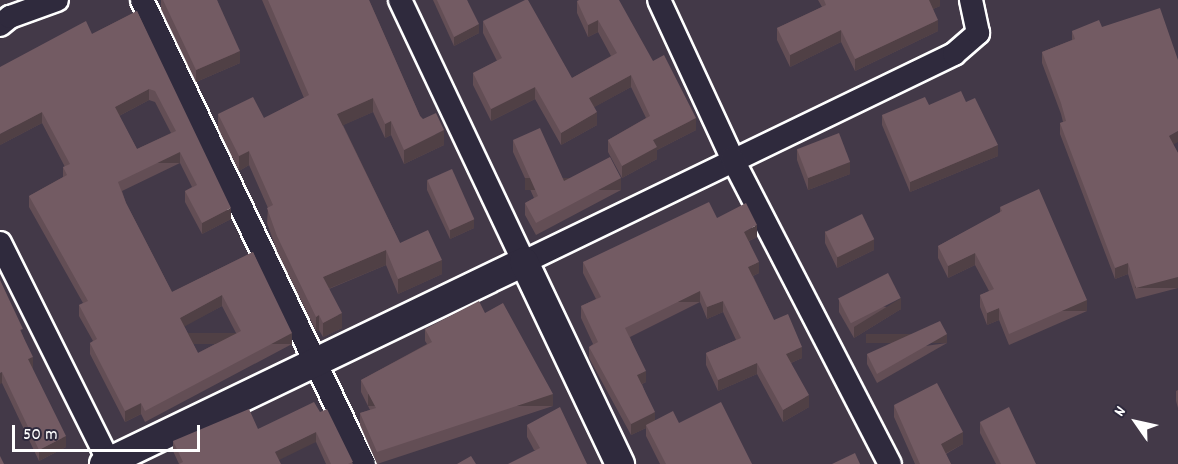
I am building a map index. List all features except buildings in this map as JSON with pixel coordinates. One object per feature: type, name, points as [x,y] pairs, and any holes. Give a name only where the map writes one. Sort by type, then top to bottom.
[{"type":"street","points":[[0,25],[10,17],[57,0]]},
{"type":"street","points":[[142,0],[364,464]]},
{"type":"street","points":[[400,0],[620,464]]},
{"type":"street","points":[[659,0],[732,158],[890,464]]},
{"type":"street","points":[[0,243],[108,463],[524,262],[732,158],[954,54],[978,33],[971,0]]}]
